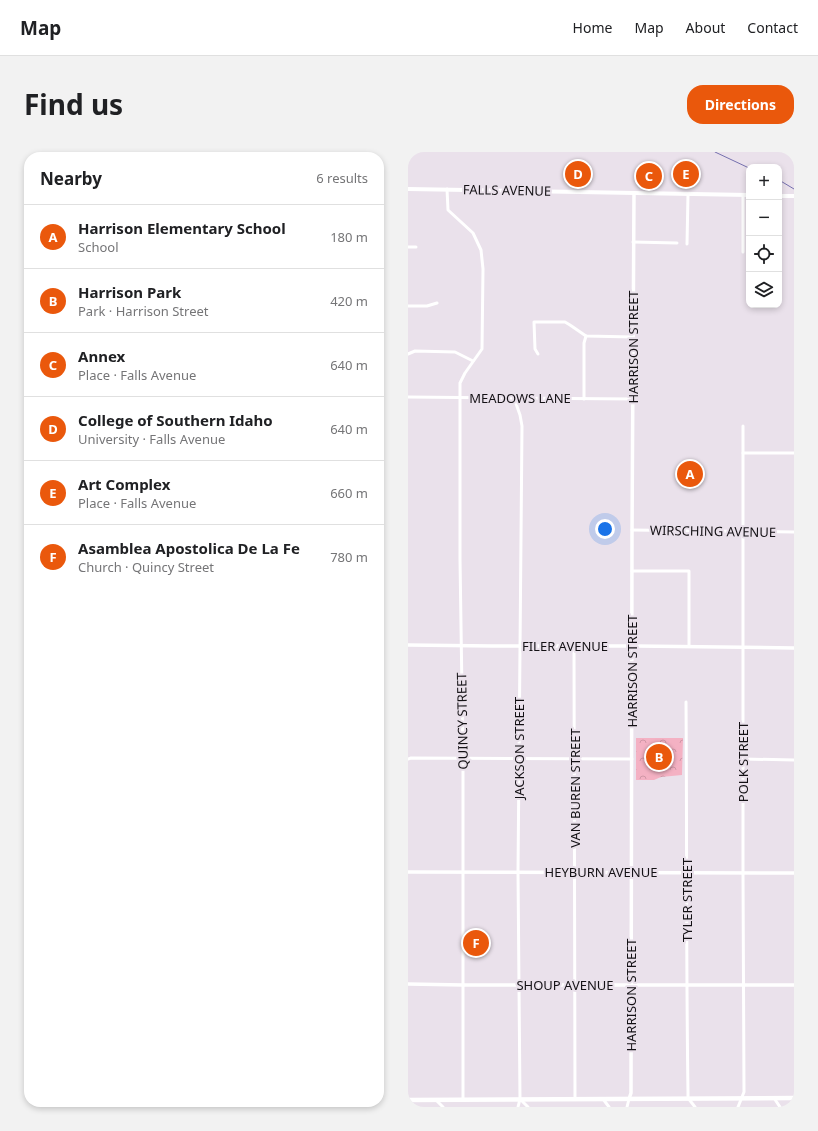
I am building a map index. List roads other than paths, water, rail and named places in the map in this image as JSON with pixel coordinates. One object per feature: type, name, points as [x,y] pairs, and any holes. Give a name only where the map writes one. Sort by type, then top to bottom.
[{"type":"main road","name":"FALLS AVENUE","points":[[408,189],[746,195]]},
{"type":"main road","points":[[782,196],[794,196]]},
{"type":"main road","points":[[408,1100],[794,1098]]},
{"type":"street","points":[[446,189],[448,210],[473,233],[481,250],[483,269],[482,349],[488,351]]},
{"type":"street","name":"HARRISON STREET","points":[[630,1099],[634,193]]},
{"type":"street","points":[[687,244],[688,194]]},
{"type":"street","points":[[742,195],[743,252]]},
{"type":"street","points":[[633,242],[677,243]]},
{"type":"street","points":[[408,247],[416,247]]},
{"type":"street","points":[[408,306],[427,306],[437,303]]},
{"type":"street","points":[[538,354],[535,349],[534,322],[565,322],[586,336],[633,337]]},
{"type":"street","points":[[584,399],[584,343],[586,336]]},
{"type":"street","name":"QUINCY STREET","points":[[463,1099],[463,758],[460,559],[460,383],[465,373],[482,349]]},
{"type":"street","points":[[408,354],[415,351],[455,352],[473,361]]},
{"type":"street","name":"MEADOWS LANE","points":[[408,397],[633,399]]},
{"type":"street","name":"JACKSON STREET","points":[[514,398],[522,426],[518,872],[520,1099],[518,1107]]},
{"type":"street","name":"POLK STREET","points":[[738,1107],[744,1092],[742,873],[744,647],[743,426]]},
{"type":"street","points":[[743,453],[794,453]]},
{"type":"street","name":"WIRSCHING AVENUE","points":[[632,530],[794,532]]},
{"type":"street","points":[[632,571],[689,571],[688,646]]},
{"type":"street","name":"FILER AVENUE","points":[[408,645],[794,648]]},
{"type":"street","name":"VAN BUREN STREET","points":[[574,646],[575,1099]]},
{"type":"street","name":"TYLER STREET","points":[[686,702],[686,985],[688,1098]]},
{"type":"street","points":[[408,759],[632,759]]},
{"type":"street","points":[[743,759],[794,760]]},
{"type":"street","name":"HEYBURN AVENUE","points":[[408,872],[794,873]]},
{"type":"street","name":"SHOUP AVENUE","points":[[408,984],[634,986],[794,985]]},
{"type":"street","points":[[688,1098],[695,1107]]},
{"type":"street","points":[[774,1098],[780,1107]]},
{"type":"street","points":[[435,1099],[443,1107]]},
{"type":"street","points":[[520,1099],[528,1107]]},
{"type":"street","points":[[603,1099],[609,1107]]},
{"type":"street","points":[[627,1107],[630,1099]]},
{"type":"waterway","points":[[715,152],[746,167]]},
{"type":"waterway","points":[[782,182],[794,189]]},
{"type":"place","name":"College of Southern Idaho","points":[[578,174]]},
{"type":"place","name":"Art Complex","points":[[686,174]]},
{"type":"place","name":"Annex","points":[[649,176]]},
{"type":"place","name":"Harrison Elementary School","points":[[690,474]]},
{"type":"place","name":"Harrison Park","points":[[659,757]]},
{"type":"place","name":"Asamblea Apostolica De La Fe","points":[[476,943]]}]
